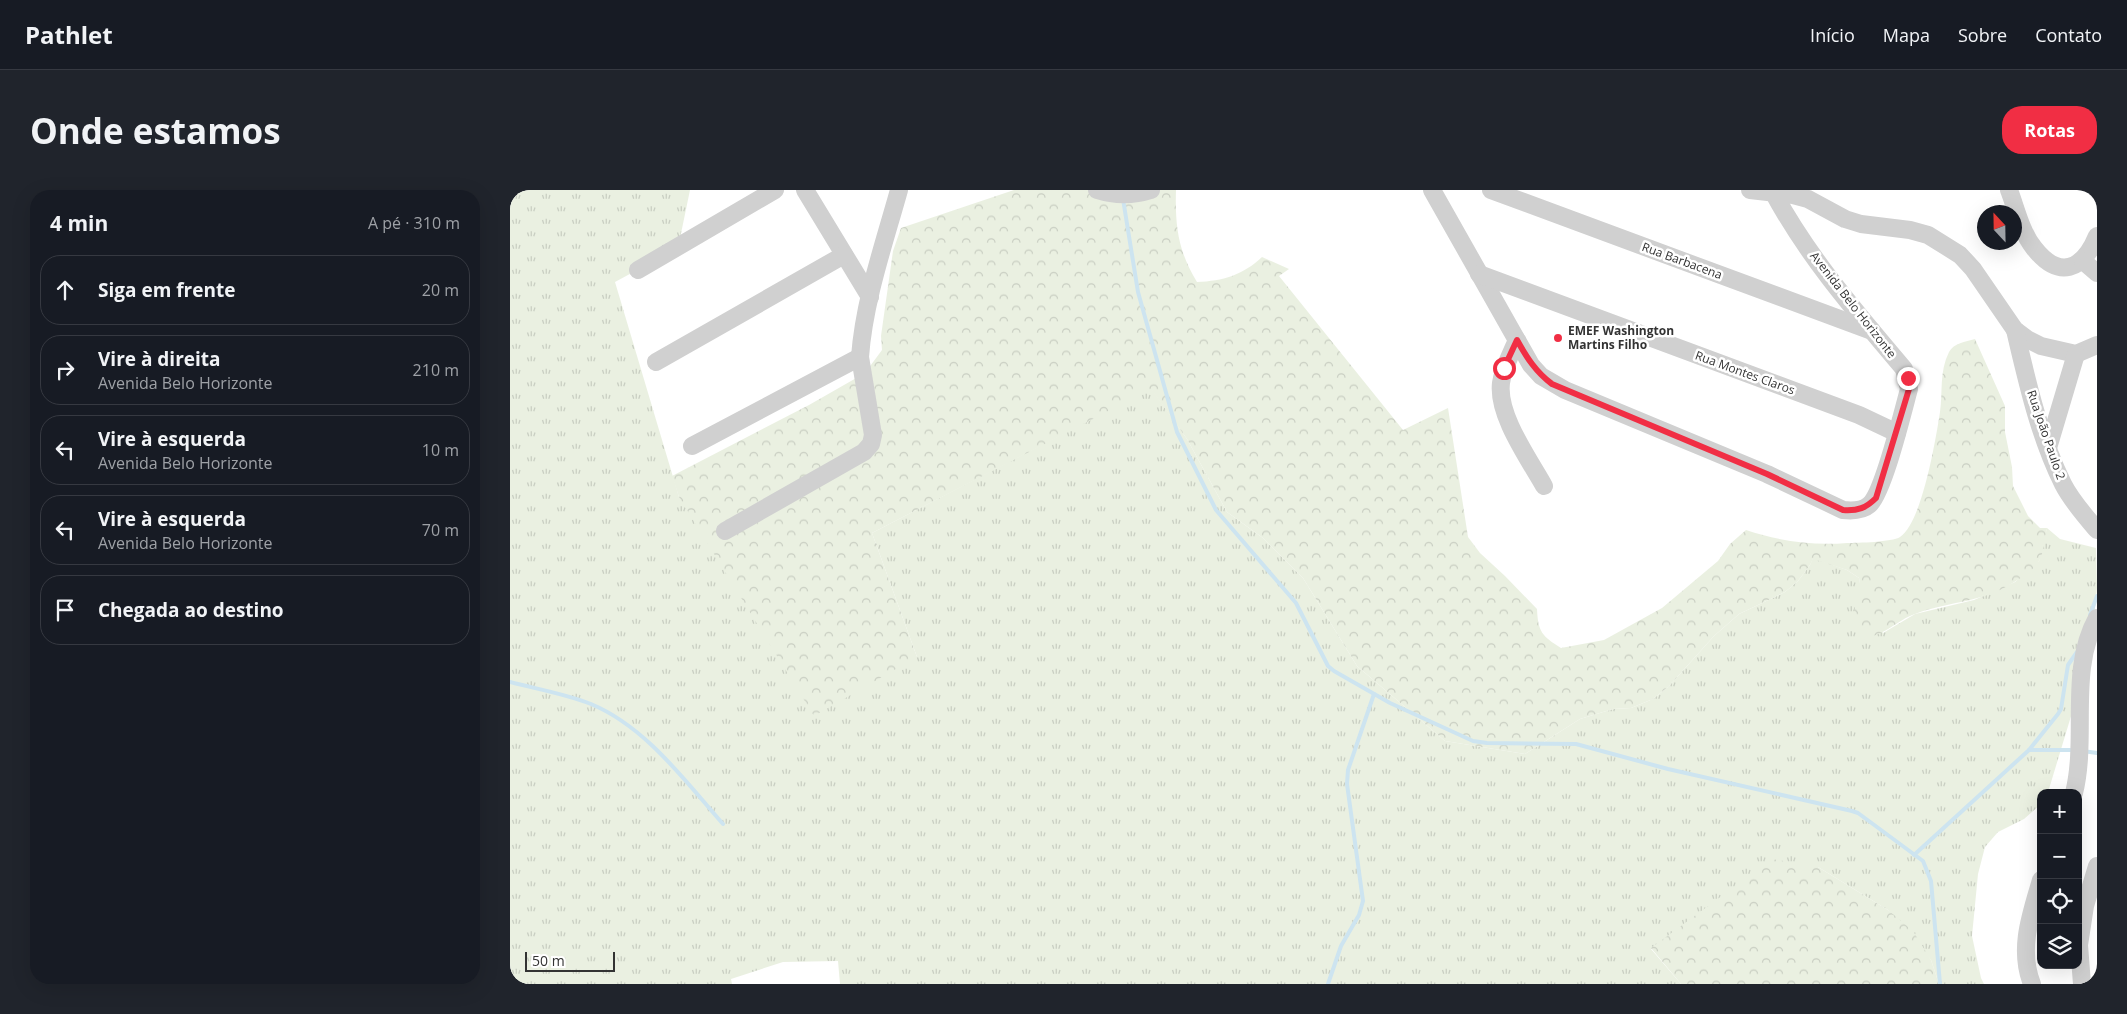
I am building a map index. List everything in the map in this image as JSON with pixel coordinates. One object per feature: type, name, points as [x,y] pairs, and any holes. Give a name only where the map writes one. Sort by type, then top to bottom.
[{"type":"street","points":[[638,270],[774,190]]},
{"type":"street","points":[[805,190],[870,297]]},
{"type":"street","points":[[725,531],[864,452],[871,444],[873,435],[860,357],[870,297],[900,190]]},
{"type":"street","points":[[1097,190],[1124,196],[1151,190]]},
{"type":"street","name":"Avenida Belo Horizonte","points":[[1432,190],[1531,365],[1541,376],[1552,384],[1767,474],[1843,510],[1853,511],[1862,509],[1876,498],[1909,389],[1908,378],[1904,369],[1836,287],[1797,233],[1773,191]]},
{"type":"street","name":"Rua Barbacena","points":[[1491,190],[1872,332]]},
{"type":"street","points":[[1750,190],[1773,191],[1808,199],[1861,224],[1910,230],[1928,235],[1960,255],[1973,269],[2015,330],[2041,346],[2076,354],[2097,345]]},
{"type":"street","points":[[2009,190],[2027,237],[2051,264],[2076,266],[2083,261],[2097,236]]},
{"type":"street","points":[[656,362],[844,255]]},
{"type":"street","points":[[2083,261],[2097,273]]},
{"type":"street","name":"Rua Montes Claros","points":[[1479,274],[1859,415],[1897,433]]},
{"type":"street","name":"Rua João Paulo 2","points":[[2015,330],[2024,372],[2048,448],[2063,485],[2097,530]]},
{"type":"street","points":[[1517,340],[1504,368],[1501,385],[1502,402],[1508,420],[1544,486]]},
{"type":"street","points":[[2048,448],[2076,354]]},
{"type":"street","points":[[692,446],[860,357]]},
{"type":"street","points":[[2074,789],[2080,690],[2090,630],[2097,618]]},
{"type":"street","points":[[2082,984],[2079,944],[2085,906],[2097,866]]},
{"type":"street","points":[[2032,984],[2025,955],[2028,926],[2037,894]]},
{"type":"green space","points":[[510,190],[690,190],[678,248],[615,282],[679,497],[917,657],[872,533],[1151,388],[1187,439],[1227,512],[1263,538],[1303,578],[1357,666],[1445,741],[1525,754],[1580,719],[1613,709],[1631,708],[1653,699],[1669,686],[1714,636],[1739,614],[1785,592],[1798,581],[1813,558],[1847,570],[1859,578],[1861,589],[1883,633],[1915,614],[1974,600],[2015,582],[2039,561],[2047,528],[2060,539],[2096,548],[2097,588],[2095,607],[2086,632],[2075,703],[2049,789],[2037,789],[2037,808],[2024,819],[1998,832],[1985,847],[1978,874],[1972,936],[1984,984],[1939,984],[1931,960],[1888,910],[1818,867],[1651,949],[1681,984],[840,984],[838,961],[783,962],[731,979],[732,984],[510,984]]},
{"type":"green space","points":[[1014,190],[1176,190],[1176,215],[1179,238],[1186,260],[1197,282],[1215,280],[1240,273],[1262,257],[1289,269],[1279,276],[1403,430],[1448,408],[1468,537],[1480,553],[1537,609],[1538,623],[1542,633],[1561,648],[1604,640],[1662,608],[1718,561],[1730,544],[1746,530],[1783,540],[1822,544],[1875,542],[1900,537],[1908,529],[1915,515],[1927,479],[1940,412],[1944,367],[1949,352],[1960,343],[1975,339],[2005,406],[2005,432],[2012,467],[2013,486],[2028,516],[2040,528],[2047,528],[2041,557],[2037,564],[2027,573],[1993,593],[1915,614],[1878,634],[1864,637],[1852,623],[1860,584],[1859,578],[1847,570],[1813,559],[1798,581],[1785,592],[1739,614],[1714,636],[1669,686],[1653,699],[1631,708],[1613,709],[1580,719],[1525,754],[1445,741],[1357,666],[1303,578],[1263,538],[1227,512],[1187,439],[1151,389],[872,533],[917,657],[814,716],[679,497],[672,476],[809,405],[865,373],[882,350],[881,336],[893,251],[901,228]]},
{"type":"green space","points":[[1772,859],[1818,867],[1888,910],[1913,931],[1931,960],[1939,984],[1681,984],[1651,948]]},
{"type":"waterway","points":[[1123,199],[1138,292],[1177,432],[1216,510],[1296,603],[1328,666],[1390,703],[1473,741],[1487,743],[1576,744],[1668,769],[1858,813],[1923,861],[1931,881],[1940,984]]},
{"type":"waterway","points":[[2090,615],[2097,596]]},
{"type":"waterway","points":[[1914,855],[2029,750],[2058,714],[2061,709],[2068,665],[2077,652]]},
{"type":"waterway","points":[[510,682],[572,697],[611,714],[629,726],[663,756],[723,824]]},
{"type":"waterway","points":[[1328,984],[1341,946],[1359,915],[1363,901],[1347,784],[1348,770],[1374,694]]},
{"type":"waterway","points":[[2029,750],[2074,750]]},
{"type":"waterway","points":[[2083,751],[2097,753]]},
{"type":"place","name":"EMEF Washington Martins Filho","points":[[1558,338]]},
{"type":"route","points":[[1504,368],[1517,340],[1531,365],[1552,384],[1767,474],[1843,510],[1853,511],[1868,506],[1876,498],[1909,389],[1908,378]]}]
